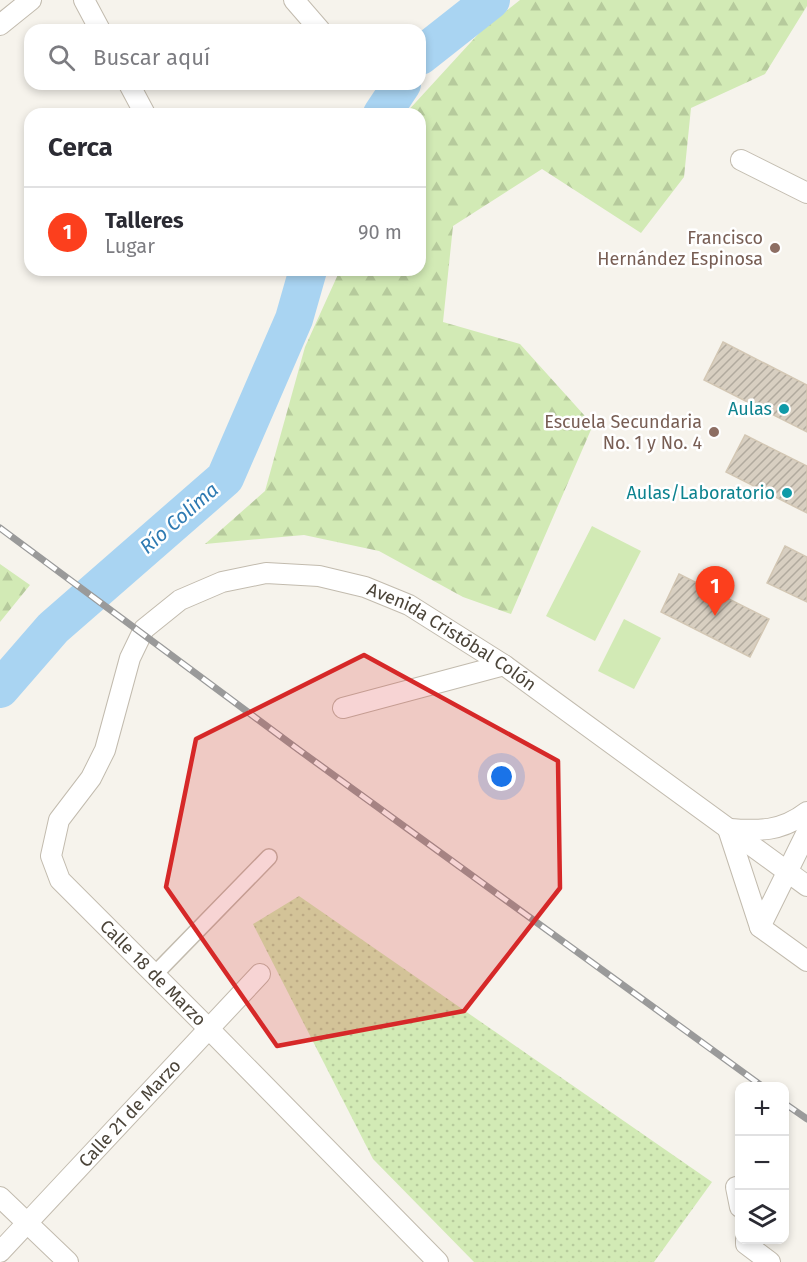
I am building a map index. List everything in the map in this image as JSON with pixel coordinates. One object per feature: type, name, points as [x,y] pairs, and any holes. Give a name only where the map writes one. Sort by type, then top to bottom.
[{"type":"street","points":[[0,25],[31,0]]},
{"type":"street","points":[[84,0],[97,24]]},
{"type":"street","points":[[294,0],[315,24]]},
{"type":"street","points":[[132,90],[141,108]]},
{"type":"street","points":[[741,160],[807,193]]},
{"type":"street","name":"Avenida Cristóbal Colón","points":[[144,629],[180,600],[222,582],[266,573],[319,576],[364,587],[409,605],[504,665],[807,886]]},
{"type":"street","name":"Calle 18 de Marzo","points":[[144,629],[130,658],[105,750],[91,778],[60,820],[51,856],[60,880],[438,1262]]},
{"type":"street","points":[[343,708],[504,665]]},
{"type":"street","points":[[807,812],[800,818],[778,828],[753,831],[728,829],[760,927],[807,962]]},
{"type":"street","points":[[760,927],[807,832]]},
{"type":"street","points":[[154,975],[269,857]]},
{"type":"street","name":"Calle 21 de Marzo","points":[[0,1252],[260,974]]},
{"type":"street","points":[[0,1197],[68,1262]]},
{"type":"street","points":[[746,1244],[770,1262]]},
{"type":"highlighted area","points":[[364,655],[558,761],[560,888],[464,1011],[277,1046],[166,887],[196,739]]},
{"type":"green space","points":[[520,0],[807,0],[807,6],[765,74],[691,108],[684,177],[641,233],[542,169],[453,226],[443,322],[520,344],[593,425],[511,614],[463,597],[379,551],[304,535],[205,544],[265,491],[305,347],[337,276],[426,276],[426,108],[410,108],[482,30]]},
{"type":"green space","points":[[592,526],[641,551],[595,641],[546,616]]},
{"type":"green space","points":[[0,564],[30,585],[0,622]]},
{"type":"green space","points":[[624,619],[661,638],[634,689],[598,671]]},
{"type":"green space","points":[[299,896],[712,1182],[654,1262],[474,1262],[373,1159],[253,924]]},
{"type":"building","name":"Aulas","points":[[723,342],[807,385],[807,432],[704,380]]},
{"type":"building","name":"Aulas/Laboratorio","points":[[745,435],[807,466],[807,513],[726,472]]},
{"type":"building","points":[[785,546],[807,557],[807,602],[767,583]]},
{"type":"building","points":[[679,574],[769,619],[750,657],[661,612]]},
{"type":"waterway","name":"Río Colima","points":[[426,51],[491,0]]},
{"type":"waterway","name":"Río Colima","points":[[386,108],[398,90]]},
{"type":"waterway","name":"Río Colima","points":[[0,689],[53,628],[225,478],[294,319],[306,276]]},
{"type":"railway","points":[[0,528],[299,750],[756,1082]]},
{"type":"railway","points":[[789,1106],[807,1119]]},
{"type":"place","name":"Francisco Hernández Espinosa","points":[[775,248]]},
{"type":"place","name":"Aulas","points":[[784,409]]},
{"type":"place","name":"Escuela Secundaria No. 1 y No. 4","points":[[714,432]]},
{"type":"place","name":"Aulas/Laboratorio","points":[[787,493]]},
{"type":"place","name":"Talleres","points":[[715,616]]}]
